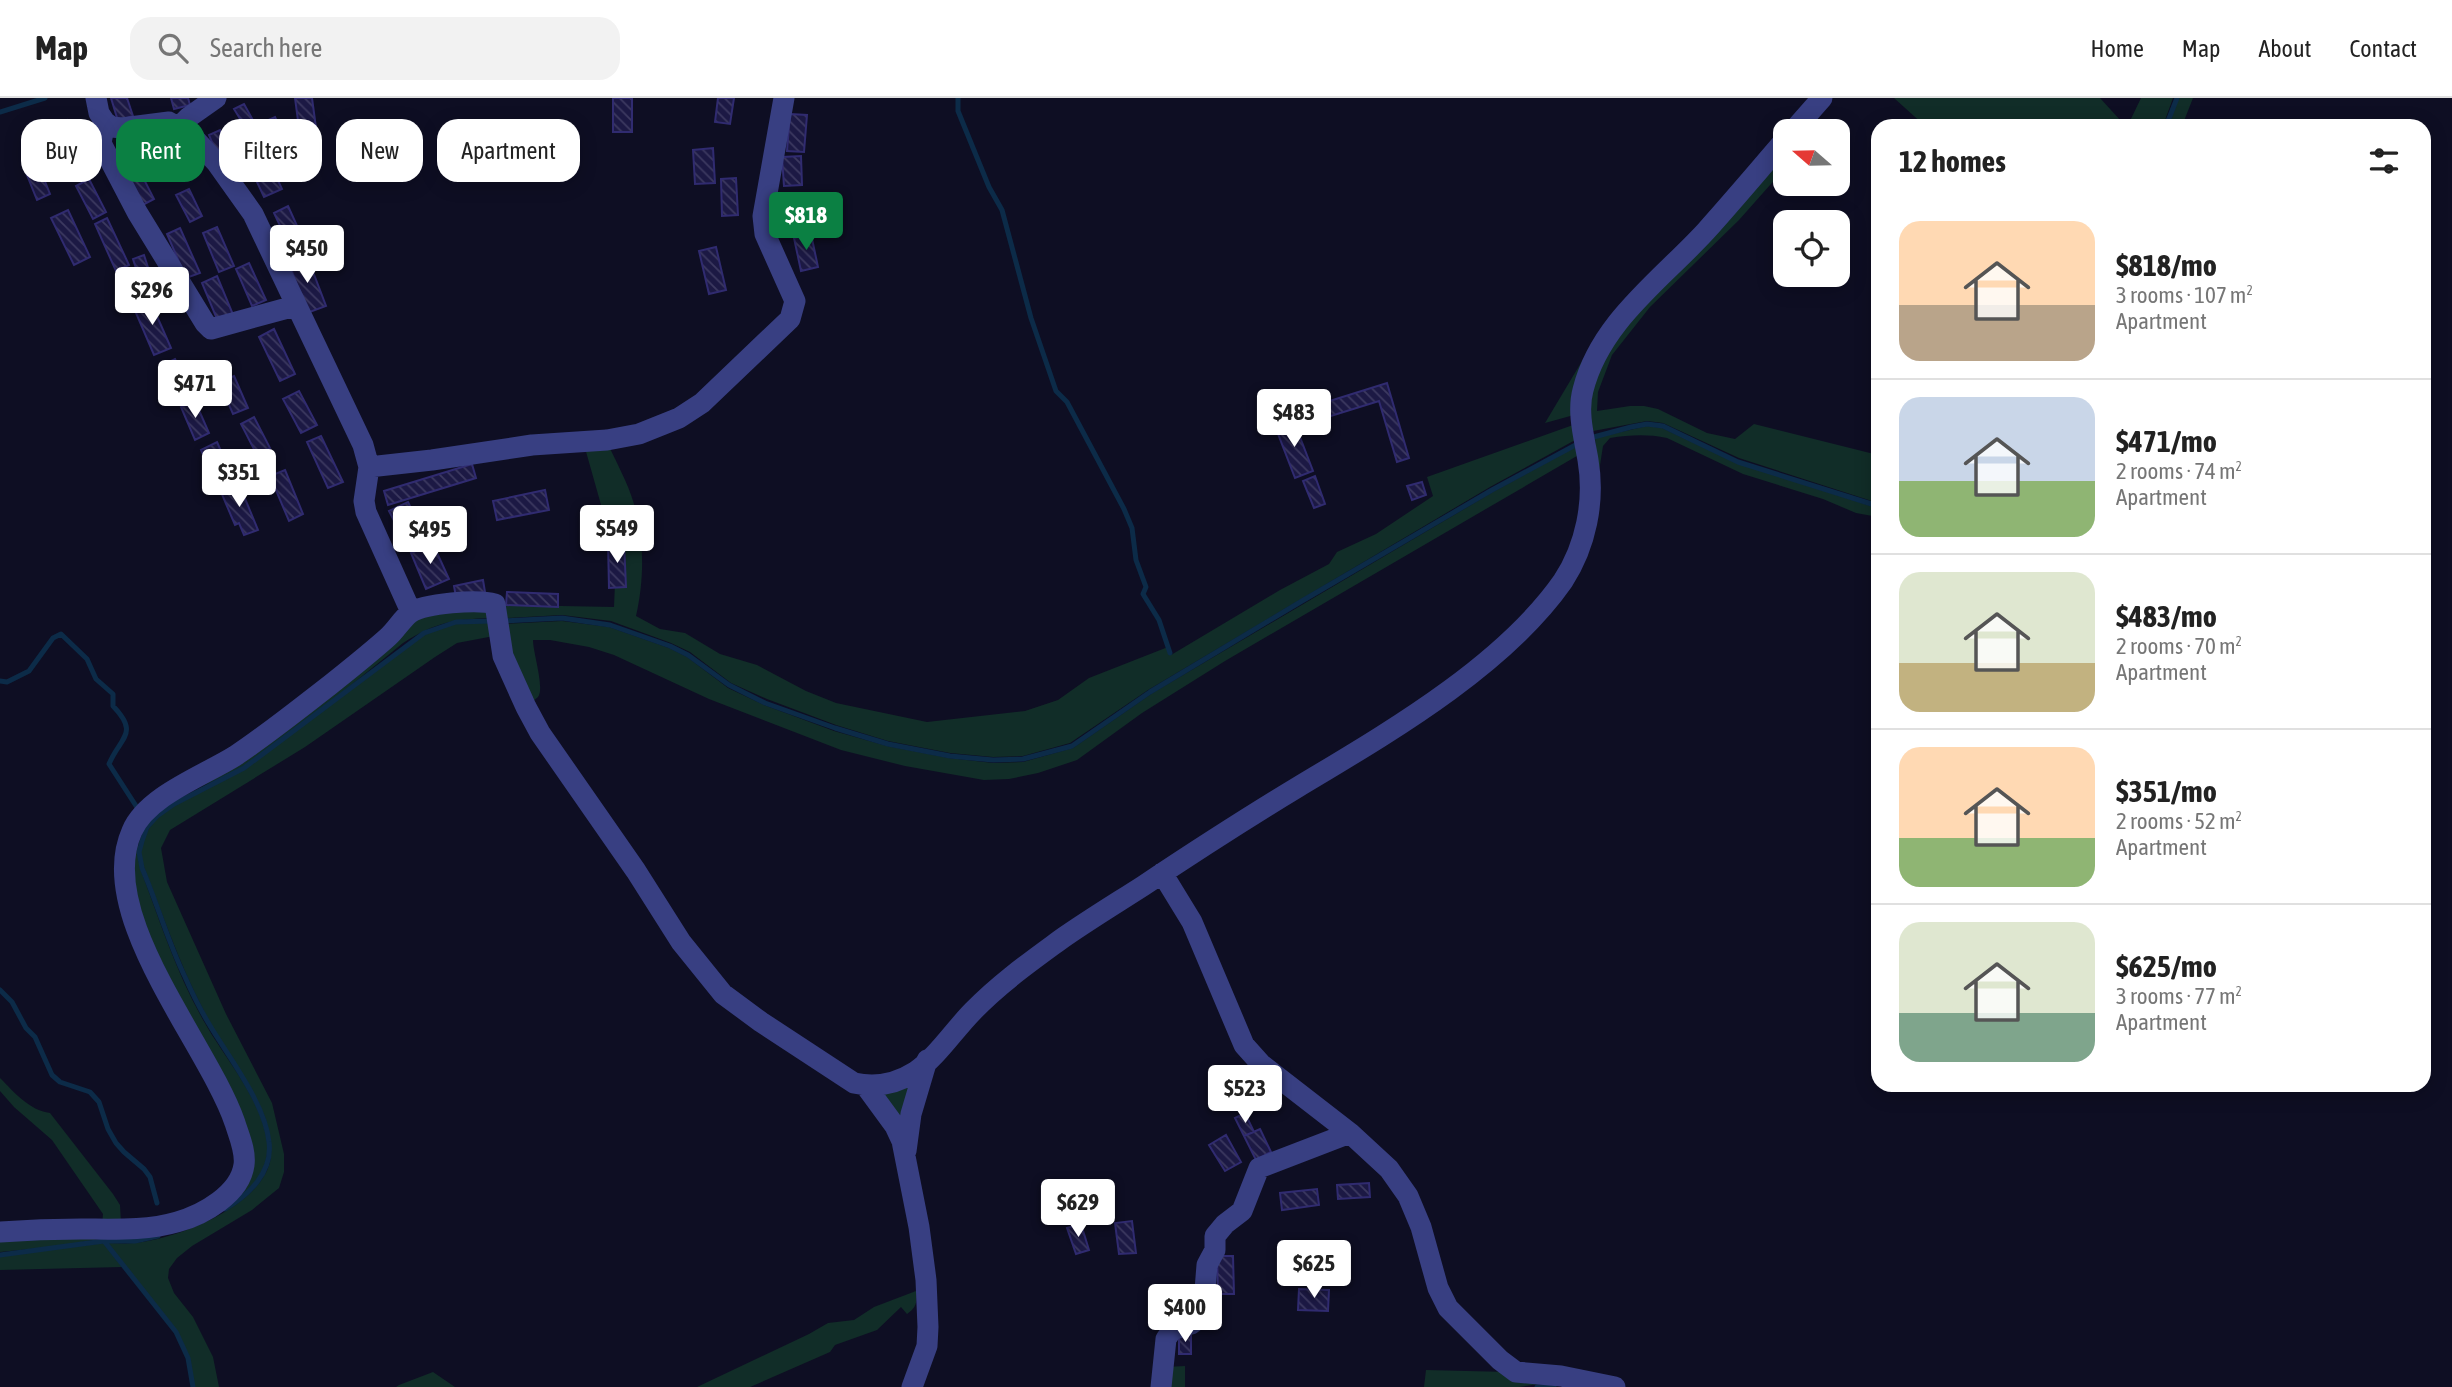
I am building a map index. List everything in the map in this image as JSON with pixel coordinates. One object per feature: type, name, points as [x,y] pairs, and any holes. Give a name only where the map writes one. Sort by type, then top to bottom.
[{"type":"street","points":[[96,98],[99,113],[105,122],[116,127]]},
{"type":"street","points":[[187,119],[216,98]]},
{"type":"street","points":[[369,467],[532,445],[628,436],[679,418],[702,403],[790,319],[795,301],[765,234],[763,216],[783,98]]},
{"type":"street","points":[[1804,119],[1822,98]]},
{"type":"street","points":[[105,122],[102,143],[137,212],[211,329],[295,306]]},
{"type":"street","points":[[205,150],[253,214],[363,444],[369,467],[364,501],[366,512],[411,612]]},
{"type":"street","points":[[0,1232],[126,1229],[179,1222],[216,1204],[233,1187],[244,1165],[244,1151],[228,1105],[176,1012],[136,929],[125,886],[127,843],[139,816],[184,784],[234,756],[293,713],[363,659],[411,612],[462,602],[486,601],[495,604],[503,656],[512,681],[540,733],[636,871],[681,942],[723,993],[740,1008],[854,1083],[865,1085],[896,1082],[918,1070],[974,1010],[1015,974],[1064,937],[1375,741],[1478,668],[1540,610],[1565,578],[1586,526],[1591,499],[1580,402],[1596,354],[1625,313],[1706,231],[1773,154]]},
{"type":"street","points":[[1162,873],[1192,922],[1244,1045],[1261,1064],[1350,1133],[1388,1169],[1408,1196],[1421,1227],[1438,1288],[1448,1308],[1500,1360],[1516,1372],[1561,1376],[1615,1387]]},
{"type":"street","points":[[906,1160],[911,1114],[928,1059]]},
{"type":"street","points":[[865,1085],[895,1126],[902,1141],[919,1227],[928,1305],[927,1346],[912,1387]]},
{"type":"street","points":[[1161,1387],[1166,1339],[1172,1330],[1192,1324],[1203,1315],[1207,1265],[1214,1250],[1216,1236],[1225,1224],[1242,1211],[1259,1168],[1350,1133]]},
{"type":"green space","points":[[1894,98],[2100,98],[2119,119],[1917,119]]},
{"type":"green space","points":[[2141,98],[2173,98],[2166,119],[2131,119]]},
{"type":"green space","points":[[2179,98],[2193,98],[2185,119],[2171,119]]},
{"type":"green space","points":[[1773,165],[1773,182],[1739,220],[1650,307],[1612,355],[1598,392],[1597,411],[1644,406],[1658,409],[1707,433],[1735,439],[1754,424],[1871,453],[1871,501],[1739,458],[1663,423],[1647,421],[1593,431],[1589,395],[1613,336]]},
{"type":"green space","points":[[1585,356],[1574,415],[1545,423]]},
{"type":"green space","points":[[1573,425],[1577,439],[1490,487],[1148,690],[1070,743],[1023,756],[993,757],[950,753],[888,741],[767,699],[731,683],[690,652],[611,621],[562,615],[507,618],[504,605],[614,607],[616,558],[585,448],[608,444],[626,481],[638,518],[642,575],[636,616],[660,629],[685,633],[720,654],[757,665],[806,691],[836,703],[927,722],[1025,711],[1058,700],[1089,678],[1168,647],[1171,655],[1329,564],[1337,552],[1376,534],[1433,496],[1427,477]]},
{"type":"green space","points":[[1647,426],[1662,428],[1737,463],[1871,506],[1871,516],[1743,474],[1660,437],[1638,435],[1610,438],[1603,446],[1598,478],[1595,438]]},
{"type":"green space","points":[[1577,446],[1582,453],[1225,661],[1142,713],[1077,760],[1009,779],[984,780],[905,766],[841,750],[709,699],[614,655],[550,640],[533,640],[540,692],[538,697],[528,704],[501,624],[562,621],[609,627],[669,648],[687,657],[728,688],[764,705],[834,731],[887,746],[949,758],[993,763],[1023,762],[1073,748],[1151,694],[1493,492]]},
{"type":"green space","points":[[486,605],[492,607],[492,618],[446,623],[425,630],[403,643],[245,765],[187,793],[165,807],[149,821],[141,833],[138,846],[140,868],[178,968],[206,1025],[251,1096],[264,1126],[267,1142],[265,1162],[256,1180],[241,1196],[222,1209],[200,1220],[156,1234],[132,1239],[100,1239],[0,1252],[0,1235],[131,1233],[181,1225],[212,1211],[238,1187],[248,1162],[239,1126],[226,1094],[163,980],[132,900],[128,864],[135,831],[142,820],[165,800],[248,751],[327,692],[390,640],[412,616],[436,610]]},
{"type":"green space","points":[[456,623],[492,623],[494,636],[457,643],[435,657],[305,747],[170,830],[161,848],[167,882],[226,1014],[272,1103],[284,1154],[284,1172],[279,1188],[252,1210],[192,1246],[177,1258],[169,1269],[168,1278],[174,1293],[193,1317],[213,1357],[219,1387],[194,1387],[189,1357],[176,1332],[107,1243],[134,1243],[171,1235],[192,1228],[233,1207],[250,1194],[262,1179],[270,1162],[271,1146],[263,1113],[208,1020],[179,957],[144,867],[140,852],[143,841],[158,817],[174,805],[245,769],[406,646],[424,634]]},
{"type":"green space","points":[[0,1078],[29,1105],[50,1113],[113,1194],[120,1205],[121,1223],[102,1225],[103,1214],[52,1140],[0,1091]]},
{"type":"green space","points":[[911,1081],[904,1132],[878,1090]]},
{"type":"green space","points":[[104,1243],[122,1267],[0,1270],[0,1256]]},
{"type":"green space","points":[[916,1291],[916,1304],[907,1314],[901,1307],[877,1330],[835,1345],[830,1352],[750,1387],[697,1387],[828,1323],[854,1320],[874,1307]]},
{"type":"green space","points":[[1185,1366],[1185,1387],[1165,1387],[1166,1367]]},
{"type":"green space","points":[[1426,1370],[1508,1372],[1545,1383],[1519,1387],[1424,1387]]},
{"type":"green space","points":[[433,1372],[455,1387],[396,1387],[399,1385]]},
{"type":"building","points":[[111,98],[127,98],[133,116],[117,119]]},
{"type":"building","points":[[171,98],[188,98],[190,105],[174,109]]},
{"type":"building","points":[[295,98],[312,98],[315,119],[298,119]]},
{"type":"building","points":[[613,98],[632,98],[632,132],[613,132]]},
{"type":"building","points":[[718,98],[734,98],[730,124],[715,122]]},
{"type":"building","points":[[244,104],[252,119],[240,119],[234,109]]},
{"type":"building","points":[[790,114],[807,115],[804,152],[787,151]]},
{"type":"building","points":[[219,130],[219,160],[209,135]]},
{"type":"building","points":[[713,148],[715,183],[695,184],[693,150]]},
{"type":"building","points":[[801,156],[802,185],[784,186],[782,157]]},
{"type":"building","points":[[736,178],[738,215],[722,216],[721,179]]},
{"type":"building","points":[[30,182],[45,182],[50,194],[37,200]]},
{"type":"building","points":[[91,182],[106,212],[93,219],[76,186]]},
{"type":"building","points":[[126,182],[145,182],[154,199],[139,207]]},
{"type":"building","points":[[257,182],[279,182],[282,189],[264,197]]},
{"type":"building","points":[[189,189],[202,216],[190,222],[176,195]]},
{"type":"building","points":[[792,200],[793,233],[777,234],[775,201]]},
{"type":"building","points":[[288,206],[303,239],[289,245],[274,213]]},
{"type":"building","points":[[68,210],[90,257],[74,265],[51,218]]},
{"type":"building","points":[[107,218],[129,265],[116,271],[95,224]]},
{"type":"building","points":[[217,227],[234,266],[219,272],[203,233]]},
{"type":"building","points":[[180,228],[200,273],[186,278],[167,234]]},
{"type":"building","points":[[811,234],[818,267],[801,271],[794,238]]},
{"type":"building","points":[[716,247],[726,290],[709,294],[699,251]]},
{"type":"building","points":[[144,255],[155,289],[144,293],[133,259]]},
{"type":"building","points":[[307,256],[326,306],[307,313],[289,263]]},
{"type":"building","points":[[249,263],[266,300],[252,306],[236,269]]},
{"type":"building","points":[[217,276],[234,317],[219,324],[202,283]]},
{"type":"building","points":[[149,298],[171,348],[154,355],[133,306]]},
{"type":"building","points":[[274,329],[295,374],[280,381],[259,337]]},
{"type":"building","points":[[175,359],[188,387],[174,393],[161,366]]},
{"type":"building","points":[[234,376],[248,408],[233,414],[219,382]]},
{"type":"building","points":[[1387,383],[1409,458],[1397,462],[1379,401],[1305,424],[1301,410]]},
{"type":"building","points":[[299,391],[317,425],[301,433],[283,399]]},
{"type":"building","points":[[195,401],[209,433],[195,440],[181,407]]},
{"type":"building","points":[[254,417],[270,448],[257,455],[241,424]]},
{"type":"building","points":[[1293,419],[1313,471],[1295,478],[1275,426]]},
{"type":"building","points":[[321,436],[343,482],[328,488],[307,442]]},
{"type":"building","points":[[217,442],[232,476],[216,484],[201,450]]},
{"type":"building","points":[[472,464],[476,478],[388,505],[384,491]]},
{"type":"building","points":[[285,470],[303,514],[289,521],[270,476]]},
{"type":"building","points":[[1315,476],[1325,504],[1314,508],[1303,481]]},
{"type":"building","points":[[1422,482],[1426,495],[1412,500],[1407,486]]},
{"type":"building","points":[[239,484],[258,530],[244,535],[239,523],[235,525],[221,492]]},
{"type":"building","points":[[545,490],[549,510],[497,520],[493,501]]},
{"type":"building","points":[[408,502],[427,541],[409,550],[389,511]]},
{"type":"building","points":[[624,541],[626,587],[609,588],[608,542]]},
{"type":"building","points":[[433,544],[449,579],[426,589],[411,553]]},
{"type":"building","points":[[483,580],[485,592],[456,597],[454,586]]},
{"type":"building","points":[[507,592],[558,594],[558,607],[506,605]]},
{"type":"building","points":[[1245,1113],[1254,1132],[1244,1136],[1235,1118]]},
{"type":"building","points":[[1260,1129],[1271,1152],[1256,1160],[1244,1136]]},
{"type":"building","points":[[1226,1135],[1241,1162],[1225,1171],[1209,1145]]},
{"type":"building","points":[[1369,1183],[1370,1197],[1338,1199],[1337,1185]]},
{"type":"building","points":[[1317,1189],[1319,1205],[1282,1210],[1280,1193]]},
{"type":"building","points":[[1132,1221],[1136,1253],[1119,1254],[1115,1223]]},
{"type":"building","points":[[1081,1224],[1089,1250],[1076,1254],[1067,1228]]},
{"type":"building","points":[[1217,1256],[1233,1256],[1234,1294],[1218,1294]]},
{"type":"building","points":[[1299,1289],[1329,1290],[1328,1311],[1298,1310]]},
{"type":"building","points":[[1179,1335],[1191,1335],[1191,1354],[1179,1354]]},
{"type":"waterway","points":[[0,112],[45,98]]},
{"type":"waterway","points":[[958,98],[958,111],[989,187],[1002,210],[1031,318],[1056,391],[1067,402],[1124,509],[1132,528],[1136,560],[1146,587],[1143,594],[1159,620],[1170,653]]},
{"type":"waterway","points":[[2169,119],[2177,98]]},
{"type":"waterway","points":[[1590,438],[1647,424],[1663,426],[1738,462],[1871,504]]},
{"type":"waterway","points":[[502,621],[562,618],[610,625],[688,655],[729,685],[765,703],[835,728],[888,744],[950,756],[993,760],[1023,759],[1072,746],[1150,692],[1302,601],[1492,490],[1581,442]]},
{"type":"waterway","points":[[225,1209],[251,1190],[263,1173],[269,1153],[266,1127],[254,1096],[199,1007],[173,950],[142,868],[139,852],[147,827],[174,804],[244,768],[424,633],[456,622],[492,621]]},
{"type":"waterway","points":[[0,681],[7,682],[29,671],[53,638],[61,634],[87,659],[96,679],[113,694],[113,706],[121,715],[126,730],[109,764],[138,809]]},
{"type":"waterway","points":[[0,990],[12,1002],[26,1028],[35,1037],[52,1075],[60,1082],[90,1092],[99,1102],[116,1143],[150,1177],[157,1203]]},
{"type":"waterway","points":[[0,1255],[104,1241],[135,1241],[158,1236]]},
{"type":"waterway","points":[[104,1241],[176,1332],[188,1358],[193,1387]]},
{"type":"waterway","points":[[1537,1387],[1554,1387]]}]
